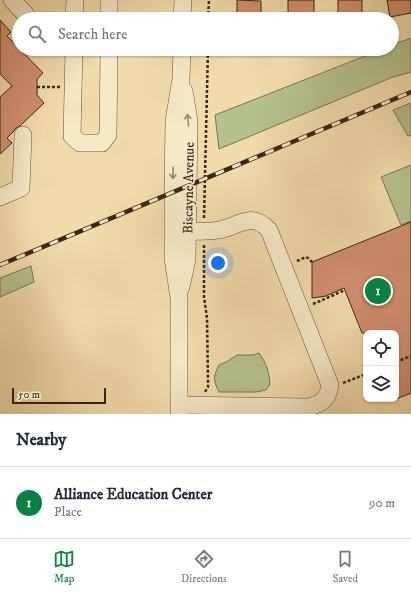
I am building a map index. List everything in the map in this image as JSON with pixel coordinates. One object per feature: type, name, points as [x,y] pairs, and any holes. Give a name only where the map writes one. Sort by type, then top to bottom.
[{"type":"street","points":[[12,0],[23,12]]},
{"type":"street","points":[[74,12],[75,0]]},
{"type":"street","points":[[109,0],[109,12]]},
{"type":"street","points":[[182,12],[183,0]]},
{"type":"street","points":[[74,56],[72,136],[80,143],[102,143],[108,135],[109,56]]},
{"type":"street","name":"Biscayne Avenue","points":[[179,410],[179,298],[173,258],[173,192],[174,121],[181,79],[182,56]]},
{"type":"street","name":"Biscayne Avenue","points":[[179,298],[187,259],[189,121],[181,79]]},
{"type":"street","points":[[0,197],[21,188],[23,135]]},
{"type":"street","points":[[179,410],[308,407],[322,402],[327,397],[330,385],[269,230],[264,224],[258,221],[246,220],[218,230],[187,231]]},
{"type":"path","points":[[208,12],[209,0]]},
{"type":"path","points":[[37,87],[73,87]]},
{"type":"path","points":[[297,261],[308,258],[312,262]]},
{"type":"path","points":[[310,305],[345,290]]},
{"type":"path","points":[[399,361],[411,356]]},
{"type":"path","points":[[341,384],[363,375]]},
{"type":"green space","points":[[411,38],[411,72],[393,77],[219,149],[215,115],[365,56],[399,56],[399,42]]},
{"type":"green space","points":[[411,103],[411,135],[408,136],[393,110]]},
{"type":"green space","points":[[411,165],[411,221],[401,225],[381,177]]},
{"type":"green space","points":[[31,266],[34,282],[0,297],[0,278]]},
{"type":"green space","points":[[259,353],[266,365],[269,376],[270,385],[266,390],[256,392],[219,392],[214,378],[219,365],[237,355],[253,355]]},
{"type":"building","points":[[237,0],[261,1],[261,12],[237,12]]},
{"type":"building","points":[[288,0],[314,0],[314,12],[288,12]]},
{"type":"building","points":[[338,0],[362,0],[362,12],[338,12]]},
{"type":"building","points":[[387,0],[411,0],[411,13],[399,15],[399,12],[389,12]]},
{"type":"building","points":[[0,20],[11,32],[7,36],[12,41],[12,56],[26,56],[43,73],[37,79],[37,95],[44,103],[7,138],[12,143],[0,154],[0,97],[12,86],[0,74]]},
{"type":"building","points":[[411,222],[411,393],[399,398],[399,330],[363,330],[362,333],[344,288],[326,296],[312,298],[312,262]]},
{"type":"railway","points":[[0,265],[411,92]]},
{"type":"place","name":"Alliance Education Center","points":[[378,291]]}]
